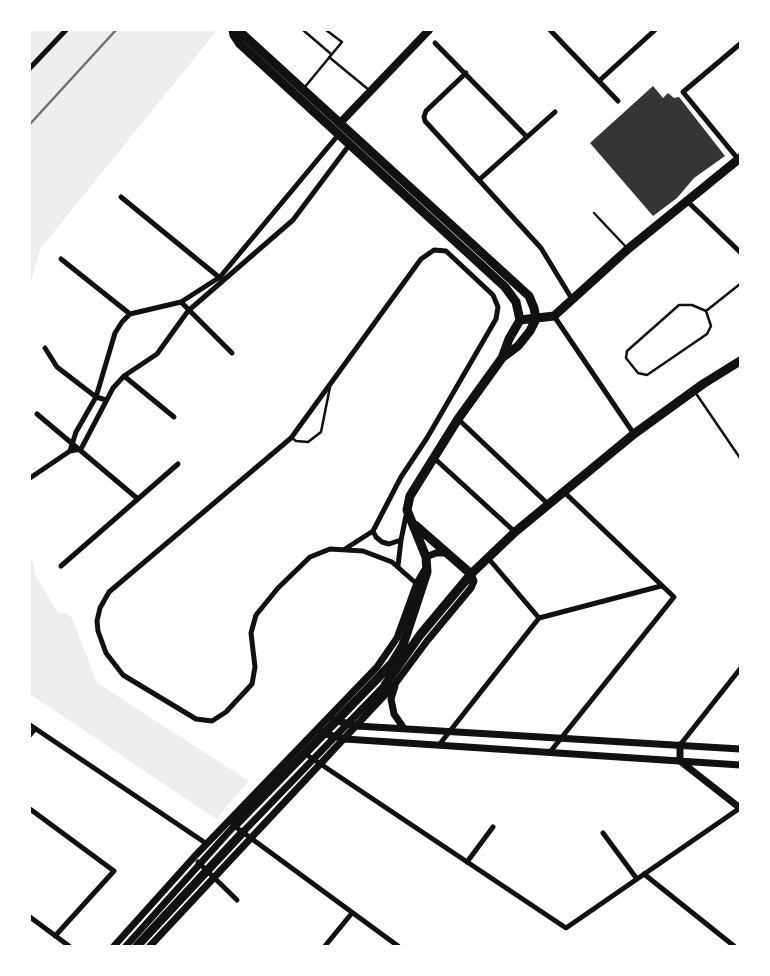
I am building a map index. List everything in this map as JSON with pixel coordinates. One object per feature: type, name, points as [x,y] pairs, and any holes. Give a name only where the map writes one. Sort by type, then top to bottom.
[{"type":"main road","points":[[233,30],[234,36],[240,44],[340,123],[529,296],[536,319],[530,331],[518,346],[502,358]]},
{"type":"main road","points":[[232,823],[377,679],[392,663],[403,645],[423,592],[427,562],[407,510],[410,496],[458,419],[502,358],[509,339],[520,320],[516,302],[505,287],[349,141],[339,134],[238,30]]},
{"type":"main road","points":[[340,123],[429,30]]},
{"type":"main road","points":[[520,320],[554,316],[628,249],[739,158]]},
{"type":"main road","points":[[385,685],[420,635],[471,574],[515,532],[634,434],[740,361]]},
{"type":"main road","points":[[412,523],[471,574]]},
{"type":"main road","points":[[138,946],[247,835]]},
{"type":"street","points":[[30,68],[66,30]]},
{"type":"street","points":[[550,30],[618,101]]},
{"type":"street","points":[[599,81],[655,30]]},
{"type":"street","points":[[435,43],[527,137]]},
{"type":"street","points":[[739,46],[683,92],[739,158]]},
{"type":"street","points":[[466,73],[426,111],[425,121],[541,248],[572,299]]},
{"type":"street","points":[[480,180],[554,112]]},
{"type":"street","points":[[340,123],[349,141],[388,172],[397,174]]},
{"type":"street","points":[[70,451],[72,441],[96,397],[115,333],[130,314],[180,302],[220,277],[339,134]]},
{"type":"street","points":[[81,449],[106,400],[124,376],[157,354],[188,311],[224,282],[293,220],[349,141]]},
{"type":"street","points":[[121,197],[224,282]]},
{"type":"street","points":[[686,200],[740,252]]},
{"type":"street","points":[[344,549],[373,531],[401,477],[427,438],[493,326],[498,312],[496,300],[452,255],[441,250],[434,250],[421,260],[291,438],[109,592],[100,608],[97,621],[100,641],[106,653],[123,675],[196,719],[207,722],[218,718],[252,684],[255,667],[251,633],[256,614],[278,588],[310,557],[330,550],[344,549],[376,554],[398,566],[417,583],[423,592]]},
{"type":"street","points":[[61,260],[130,314]]},
{"type":"street","points":[[180,302],[232,353]]},
{"type":"street","points":[[554,316],[634,434]]},
{"type":"street","points":[[45,348],[57,367],[96,397],[106,400]]},
{"type":"street","points":[[124,376],[174,417]]},
{"type":"street","points":[[37,414],[72,441],[138,498]]},
{"type":"street","points":[[458,419],[548,505]]},
{"type":"street","points":[[30,478],[70,451],[81,449]]},
{"type":"street","points":[[434,458],[515,532]]},
{"type":"street","points":[[62,566],[178,464]]},
{"type":"street","points":[[550,752],[674,597],[564,492]]},
{"type":"street","points":[[398,566],[407,510]]},
{"type":"street","points":[[373,531],[382,542],[389,544],[401,540]]},
{"type":"street","points":[[126,946],[298,748],[389,651],[402,625],[417,583],[427,562],[436,553],[447,553]]},
{"type":"street","points":[[488,558],[539,618]]},
{"type":"street","points":[[247,835],[358,726],[395,684],[427,641],[471,588],[474,581],[471,574]]},
{"type":"street","points":[[440,745],[539,618],[661,586]]},
{"type":"street","points":[[680,761],[680,745],[740,669]]},
{"type":"street","points":[[395,684],[391,699],[392,707],[394,714],[403,727]]},
{"type":"street","points":[[150,946],[214,878],[247,835],[385,685]]},
{"type":"street","points":[[326,718],[358,726],[403,727],[740,749]]},
{"type":"street","points":[[30,725],[206,844]]},
{"type":"street","points":[[30,735],[36,729]]},
{"type":"street","points":[[314,731],[345,739],[740,765]]},
{"type":"street","points":[[298,748],[566,928],[740,808],[680,761]]},
{"type":"street","points":[[30,809],[114,871],[55,936]]},
{"type":"street","points":[[232,823],[398,946]]},
{"type":"street","points":[[114,946],[206,844],[232,823]]},
{"type":"street","points":[[467,862],[493,826]]},
{"type":"street","points":[[603,833],[637,879]]},
{"type":"street","points":[[194,857],[237,900]]},
{"type":"street","points":[[644,874],[734,946]]},
{"type":"street","points":[[325,946],[352,913]]},
{"type":"street","points":[[30,917],[69,946]]},
{"type":"lane","points":[[303,30],[370,91]]},
{"type":"lane","points":[[301,94],[342,42],[326,30]]},
{"type":"lane","points":[[594,213],[628,249]]},
{"type":"lane","points":[[706,311],[740,284]]},
{"type":"lane","points":[[680,305],[692,305],[706,311],[711,326],[707,334],[647,375],[638,373],[626,358],[627,351],[680,305]]},
{"type":"lane","points":[[291,438],[296,441],[308,442],[321,432],[330,385]]},
{"type":"lane","points":[[694,391],[740,458]]},
{"type":"shaded area","points":[[30,30],[215,30],[215,33],[40,249],[30,286]]},
{"type":"shaded area","points":[[30,552],[36,576],[58,613],[66,613],[72,618],[97,683],[249,781],[216,819],[30,694]]},
{"type":"building","points":[[653,86],[663,98],[668,93],[674,98],[679,97],[725,156],[694,178],[677,198],[653,216],[590,143]]},
{"type":"railway","points":[[30,124],[116,30]]}]
